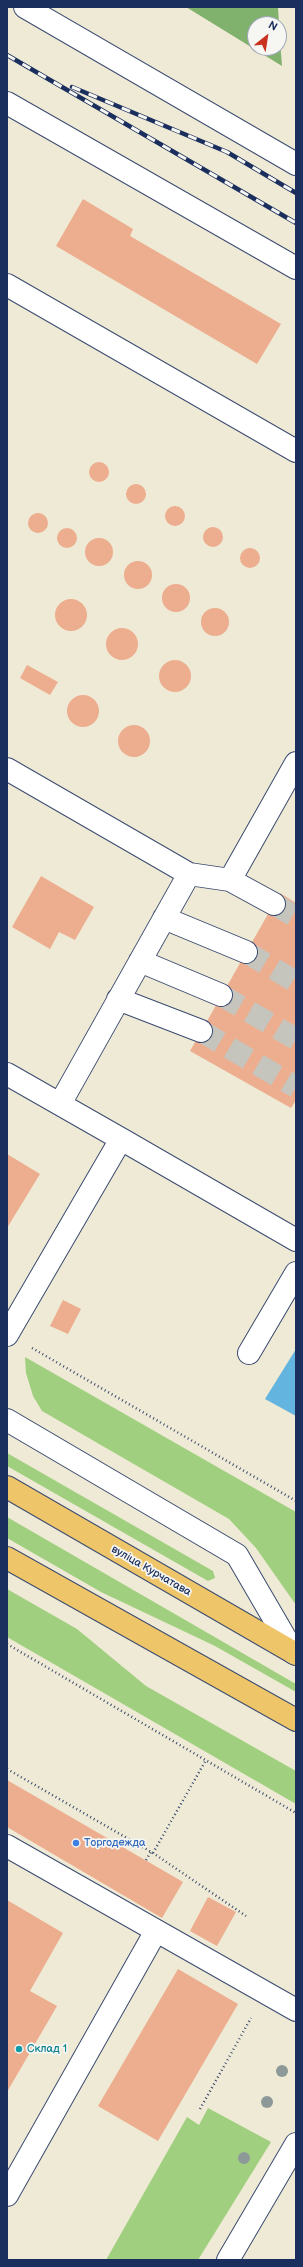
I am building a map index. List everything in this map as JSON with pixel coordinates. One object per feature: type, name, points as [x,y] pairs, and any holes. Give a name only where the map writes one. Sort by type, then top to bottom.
[{"type":"main road","name":"вуліца Курчатава","points":[[7,1487],[295,1653]]},
{"type":"main road","points":[[7,1558],[296,1720]]},
{"type":"lane","points":[[25,7],[296,164]]},
{"type":"lane","points":[[7,103],[296,268]]},
{"type":"lane","points":[[7,284],[293,442]]},
{"type":"lane","points":[[230,880],[296,763]]},
{"type":"lane","points":[[7,769],[189,874],[230,880],[274,904]]},
{"type":"lane","points":[[60,1104],[189,874]]},
{"type":"lane","points":[[164,918],[246,952]]},
{"type":"lane","points":[[140,961],[221,995]]},
{"type":"lane","points":[[118,999],[201,1031]]},
{"type":"lane","points":[[7,1074],[296,1240]]},
{"type":"lane","points":[[7,1336],[121,1140]]},
{"type":"lane","points":[[249,1353],[296,1273]]},
{"type":"lane","points":[[7,1420],[237,1555],[295,1653]]},
{"type":"lane","points":[[7,1846],[296,2010]]},
{"type":"lane","points":[[7,2195],[156,1931]]},
{"type":"lane","points":[[228,2260],[296,2144]]},
{"type":"path","points":[[31,1348],[296,1501]]},
{"type":"path","points":[[7,1644],[296,1813]]},
{"type":"path","points":[[146,1860],[206,1760]]},
{"type":"path","points":[[7,1769],[152,1852],[246,1916]]},
{"type":"path","points":[[200,2109],[265,1993]]},
{"type":"green space","points":[[186,7],[278,7],[279,16],[247,16],[247,44]]},
{"type":"green space","points":[[266,56],[281,56],[282,66]]},
{"type":"green space","points":[[25,1357],[296,1512],[296,1605],[256,1548],[229,1519],[42,1411],[33,1396],[26,1373]]},
{"type":"green space","points":[[7,1453],[213,1571],[215,1578],[208,1581],[7,1466]]},
{"type":"green space","points":[[7,1517],[296,1684],[296,1692],[215,1646],[101,1592],[7,1538]]},
{"type":"green space","points":[[7,1589],[77,1629],[146,1686],[296,1771],[296,1804],[7,1637]]},
{"type":"green space","points":[[208,2108],[271,2142],[198,2260],[106,2260],[187,2117],[199,2125]]},
{"type":"water","points":[[296,1349],[296,1416],[265,1399]]},
{"type":"building","points":[[83,199],[133,229],[130,236],[281,324],[257,364],[56,246]]},
{"type":"building","points":[[99,462],[106,465],[109,472],[106,479],[99,482],[92,479],[89,472],[92,465]]},
{"type":"building","points":[[132,484],[140,484],[146,490],[146,498],[140,504],[132,504],[126,498],[126,490]]},
{"type":"building","points":[[171,506],[179,506],[185,512],[185,520],[179,526],[171,526],[165,520],[165,512]]},
{"type":"building","points":[[34,513],[42,513],[48,519],[48,527],[42,533],[34,533],[28,527],[28,519]]},
{"type":"building","points":[[213,527],[220,530],[223,537],[220,544],[213,547],[206,544],[203,537],[206,530]]},
{"type":"building","points":[[67,528],[74,531],[77,538],[74,545],[67,548],[60,545],[57,538],[60,531]]},
{"type":"building","points":[[99,538],[109,542],[113,552],[109,562],[99,566],[89,562],[85,552],[89,542]]},
{"type":"building","points":[[250,548],[257,551],[260,558],[257,565],[250,568],[243,565],[240,558],[243,551]]},
{"type":"building","points":[[138,561],[148,565],[152,575],[148,585],[138,589],[128,585],[124,575],[128,565]]},
{"type":"building","points":[[176,584],[186,588],[190,598],[186,608],[176,612],[166,608],[162,598],[166,588]]},
{"type":"building","points":[[71,599],[82,604],[87,615],[82,626],[71,631],[60,626],[55,615],[60,604]]},
{"type":"building","points":[[215,608],[225,612],[229,622],[225,632],[215,636],[205,632],[201,622],[205,612]]},
{"type":"building","points":[[122,628],[133,633],[138,644],[133,655],[122,660],[111,655],[106,644],[111,633]]},
{"type":"building","points":[[175,660],[186,665],[191,676],[186,687],[175,692],[164,687],[159,676],[164,665]]},
{"type":"building","points":[[27,665],[58,682],[50,695],[20,678]]},
{"type":"building","points":[[83,695],[94,700],[99,711],[94,722],[83,727],[72,722],[67,711],[72,700]]},
{"type":"building","points":[[134,725],[145,730],[150,741],[145,752],[134,757],[123,752],[118,741],[123,730]]},
{"type":"building","points":[[41,876],[94,907],[75,940],[59,932],[50,949],[12,927]]},
{"type":"building","points":[[280,893],[296,903],[296,1100],[291,1108],[190,1051]]},
{"type":"building","points":[[7,1154],[40,1174],[7,1228]]},
{"type":"building","points":[[63,1300],[81,1309],[68,1334],[50,1326]]},
{"type":"building","name":"Торгодежда","points":[[7,1780],[183,1882],[162,1918],[7,1827]]},
{"type":"building","points":[[208,1897],[236,1912],[217,1946],[190,1931]]},
{"type":"building","name":"Склад 1","points":[[7,1900],[63,1933],[30,1991],[57,2006],[7,2092]]},
{"type":"building","points":[[178,1969],[238,2004],[158,2141],[98,2106]]},
{"type":"tunnel","points":[[274,904],[296,917]]},
{"type":"tunnel","points":[[246,952],[296,982]]},
{"type":"tunnel","points":[[221,995],[296,1039]]},
{"type":"tunnel","points":[[201,1031],[296,1087]]},
{"type":"railway","points":[[7,55],[296,223]]},
{"type":"railway","points":[[72,87],[227,152],[296,193]]},
{"type":"place","name":"Торгодежда","points":[[76,1843]]},
{"type":"place","name":"Склад 1","points":[[19,2049]]}]
